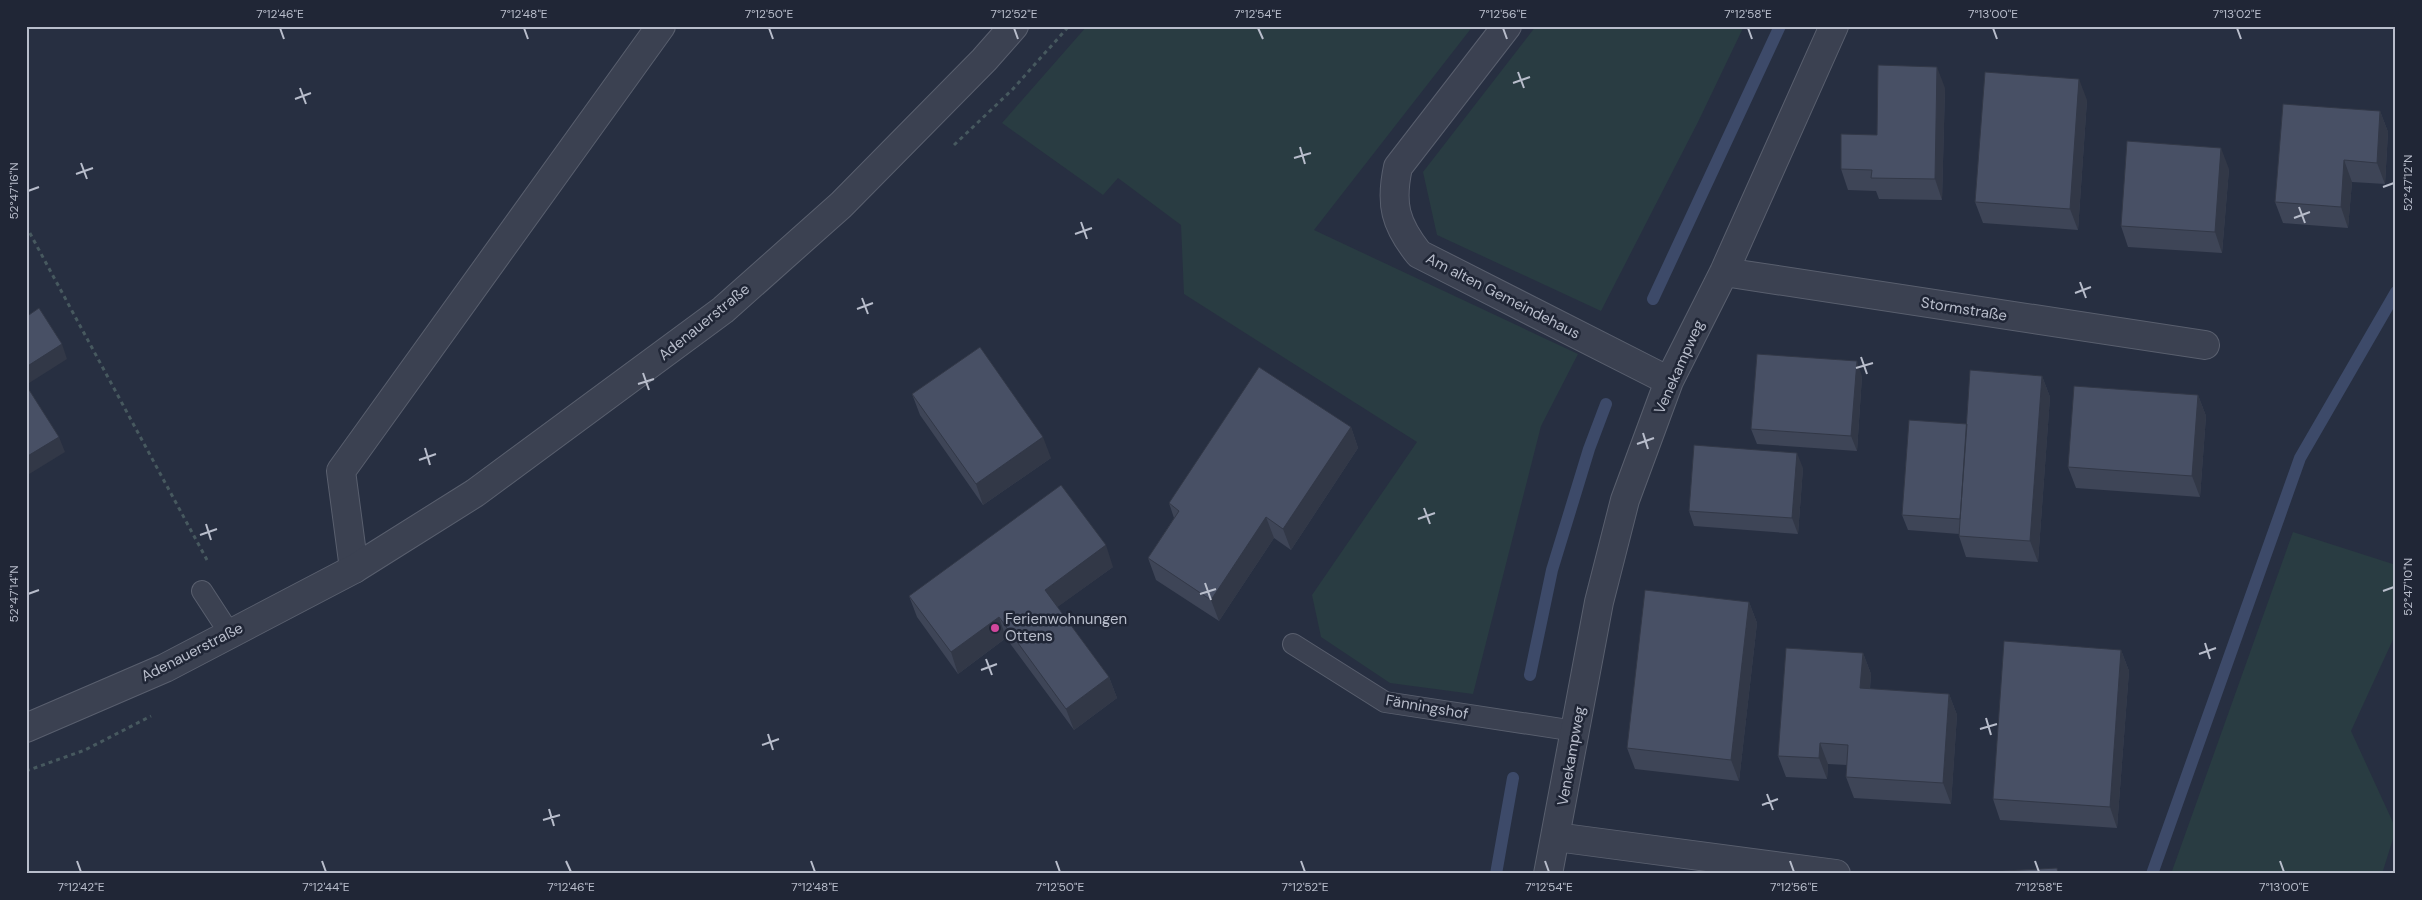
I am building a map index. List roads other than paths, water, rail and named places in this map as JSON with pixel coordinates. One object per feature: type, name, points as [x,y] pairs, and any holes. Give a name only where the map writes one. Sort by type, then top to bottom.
[{"type":"street","points":[[354,568],[341,471],[661,26]]},
{"type":"street","name":"Adenauerstraße","points":[[26,728],[165,668],[354,568],[476,493],[723,310],[841,205],[984,60],[1014,26]]},
{"type":"street","name":"Am alten Gemeindehaus","points":[[1508,26],[1398,167],[1393,190],[1396,214],[1404,235],[1419,254],[1669,381]]},
{"type":"street","name":"Venekampweg","points":[[1548,874],[1599,602],[1625,500],[1669,381],[1724,272],[1834,26]]},
{"type":"street","name":"Stormstraße","points":[[1724,272],[2205,345]]},
{"type":"street","points":[[1556,837],[1836,874]]},
{"type":"lane","points":[[202,591],[230,634]]},
{"type":"lane","name":"Fänningshof","points":[[1293,644],[1384,702],[1575,731]]},
{"type":"waterway","points":[[1653,299],[1780,26]]},
{"type":"waterway","points":[[2152,874],[2300,458],[2396,292]]},
{"type":"waterway","points":[[1530,675],[1552,570],[1589,449],[1606,404]]},
{"type":"waterway","points":[[1496,874],[1513,778]]},
{"type":"place","name":"Ferienwohnungen Ottens","points":[[995,628]]}]
